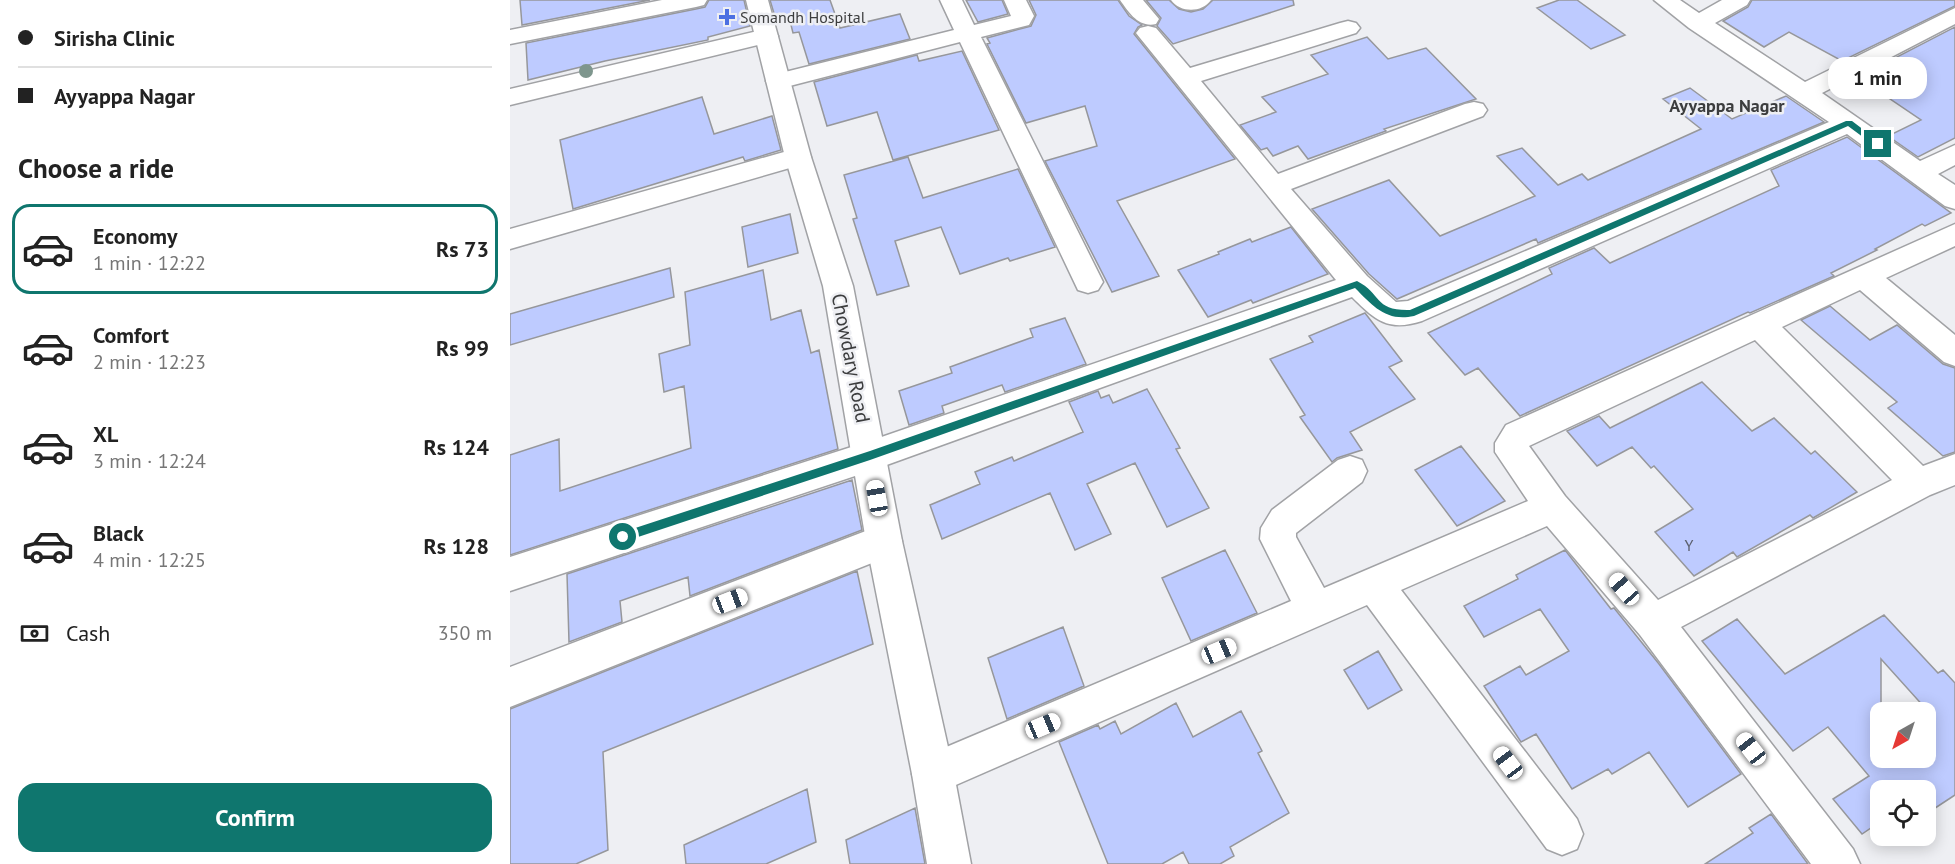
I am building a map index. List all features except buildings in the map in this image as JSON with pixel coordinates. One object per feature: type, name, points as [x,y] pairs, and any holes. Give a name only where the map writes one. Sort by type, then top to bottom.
[{"type":"street","points":[[510,37],[696,0]]},
{"type":"street","name":"Chowdary Road","points":[[757,0],[798,157],[838,286],[884,541],[933,774],[949,864]]},
{"type":"street","points":[[951,0],[1088,282]]},
{"type":"street","points":[[778,81],[1023,18],[1015,0]]},
{"type":"street","points":[[1131,0],[1185,78],[1273,186],[1357,284],[1381,308],[1392,314],[1411,313],[1849,123]]},
{"type":"street","points":[[1182,0],[1187,4],[1200,0]]},
{"type":"street","points":[[1665,0],[1849,123],[1955,199]]},
{"type":"street","points":[[1697,23],[1738,0]]},
{"type":"street","points":[[1803,93],[1955,15]]},
{"type":"street","points":[[1185,78],[1348,27]]},
{"type":"street","points":[[510,97],[766,36]]},
{"type":"street","points":[[1273,186],[1474,110]]},
{"type":"street","points":[[1918,173],[1955,154]]},
{"type":"street","points":[[510,239],[798,157]]},
{"type":"street","points":[[1838,864],[1653,622],[1553,507],[1512,452],[1512,443],[1518,435],[1955,234]]},
{"type":"street","points":[[1864,277],[1955,353]]},
{"type":"street","points":[[510,574],[870,456],[1357,284]]},
{"type":"street","points":[[1760,325],[1918,484]]},
{"type":"street","points":[[1653,622],[1918,484],[1955,469]]},
{"type":"street","points":[[1315,609],[1278,539],[1279,528],[1284,521],[1350,471]]},
{"type":"street","points":[[933,774],[1553,507]]},
{"type":"street","points":[[510,687],[884,541]]},
{"type":"street","points":[[1374,584],[1562,834]]},
{"type":"place","name":"Somandh Hospital","points":[[727,17]]},
{"type":"district","name":"Ayyappa Nagar","points":[[1727,105]]},
{"type":"route","points":[[623,537],[870,456],[1357,284],[1381,308],[1392,314],[1411,313],[1849,123],[1878,144]]}]
